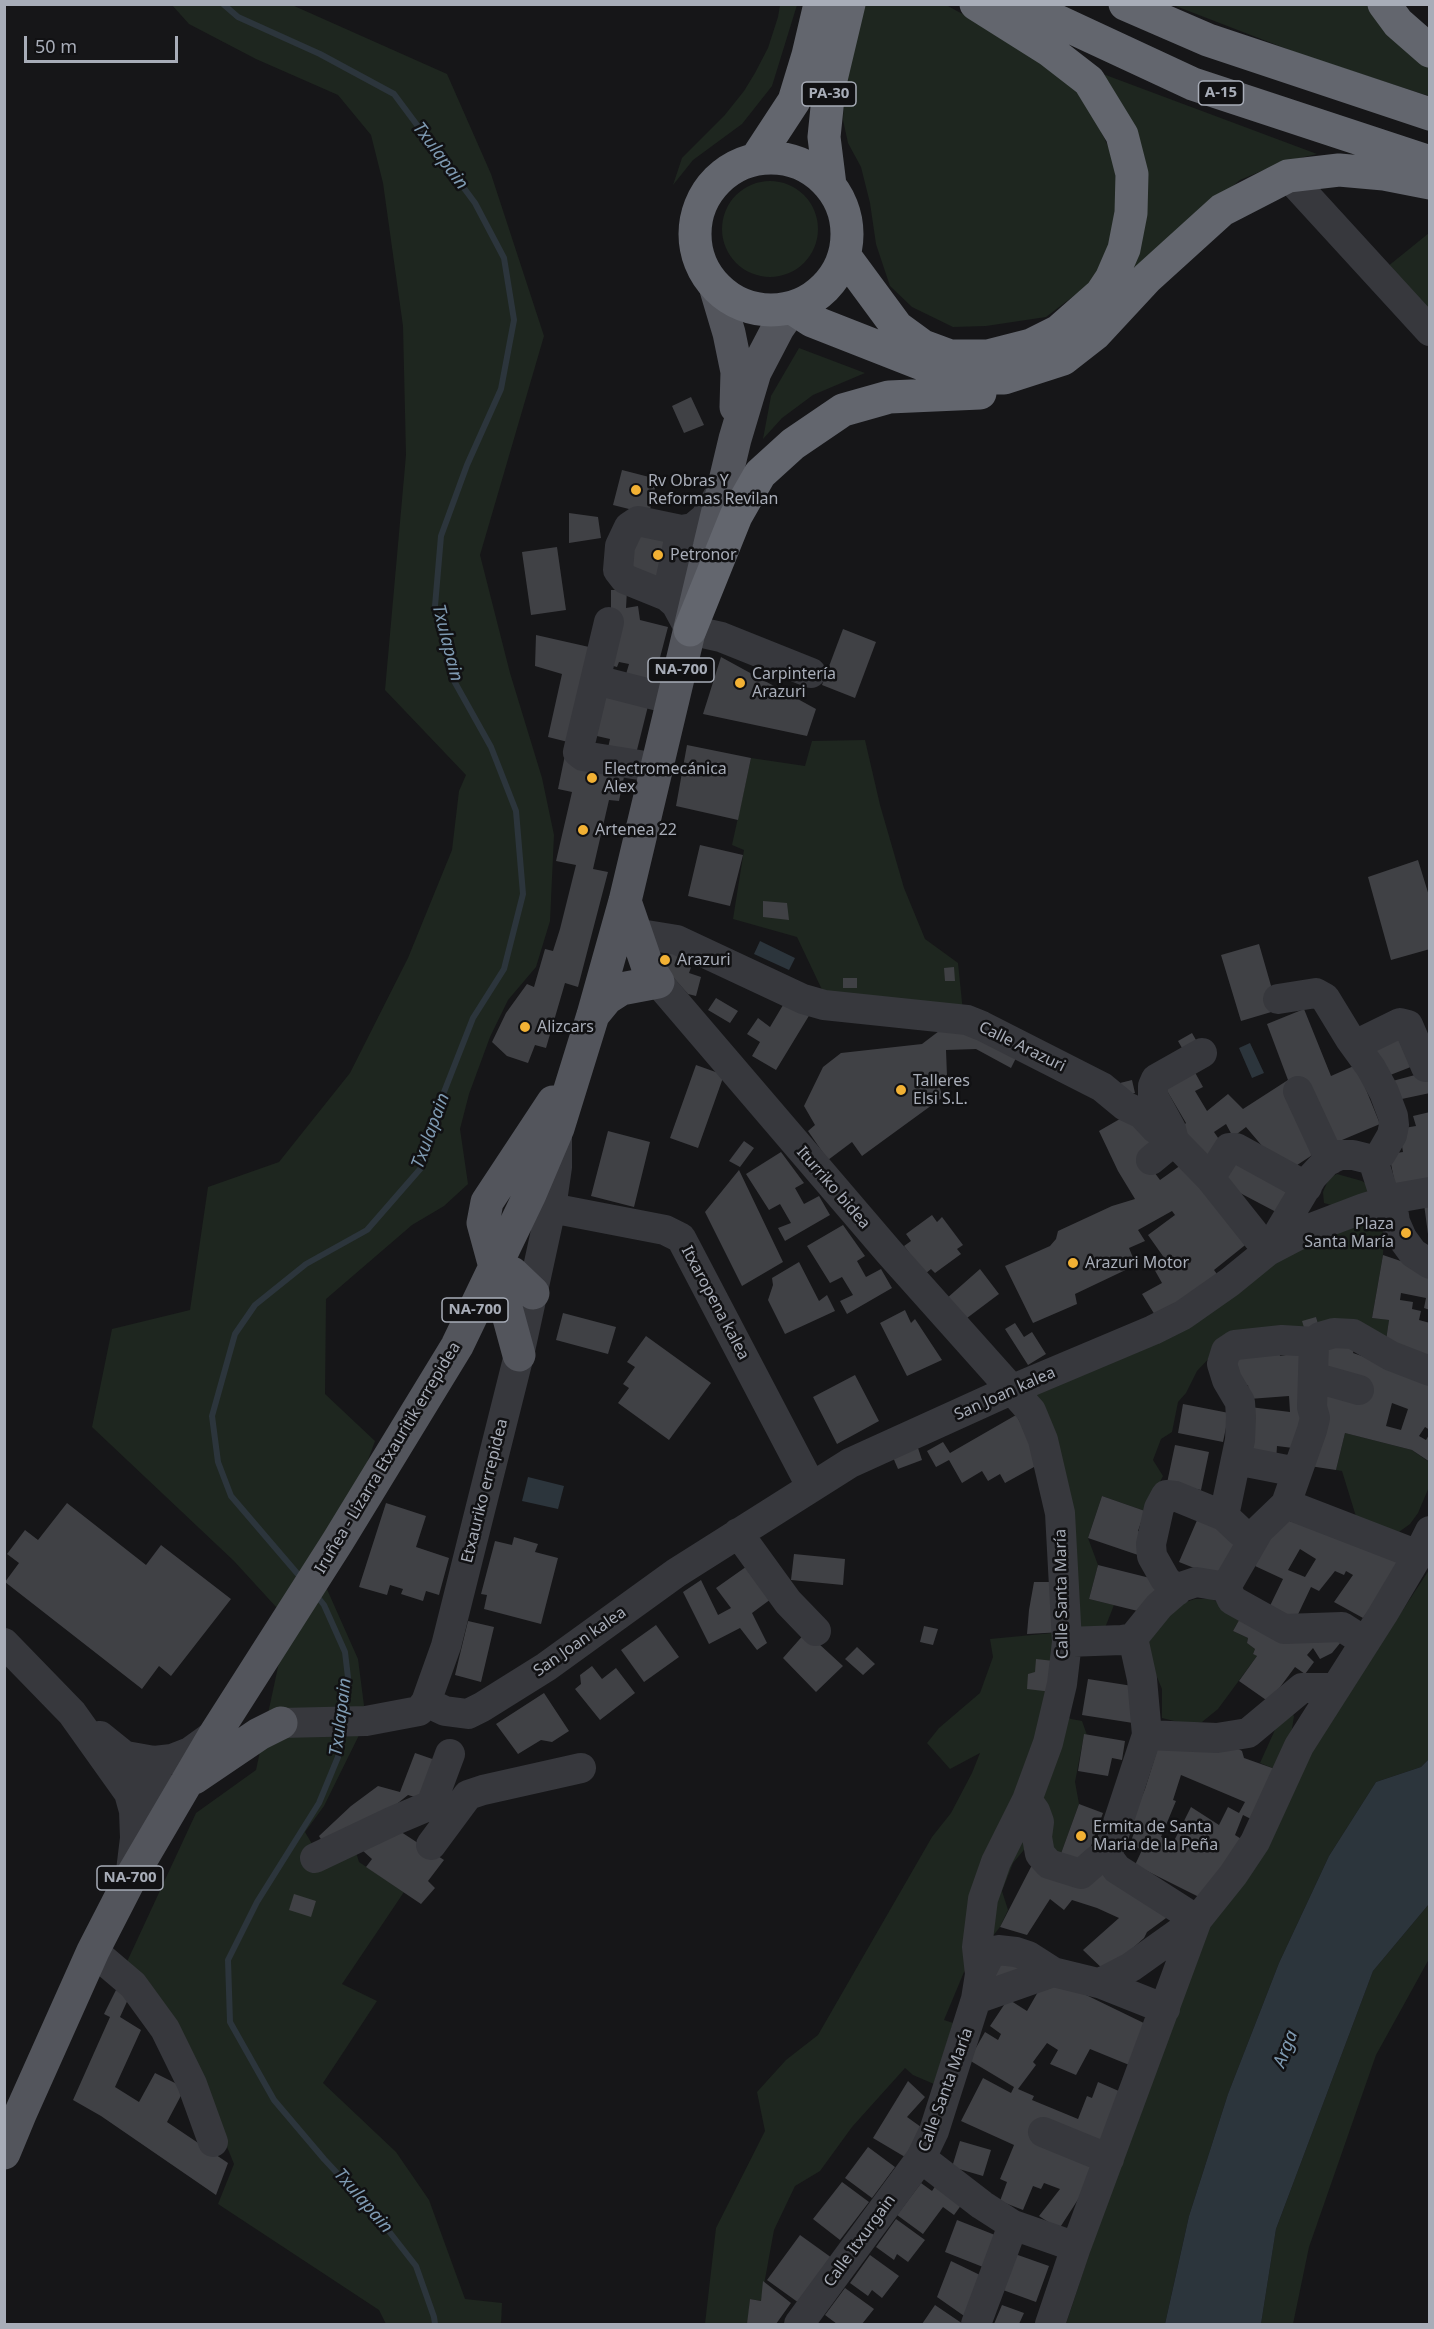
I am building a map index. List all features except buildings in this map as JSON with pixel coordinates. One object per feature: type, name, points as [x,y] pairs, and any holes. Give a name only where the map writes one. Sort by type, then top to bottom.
[{"type":"highway","name":"PA-30","points":[[756,159],[794,101],[820,4]]},
{"type":"highway","name":"PA-30","points":[[830,184],[824,137],[829,88],[849,4]]},
{"type":"highway","points":[[844,255],[897,327],[923,346],[950,356],[988,356],[1031,345],[1059,331],[1101,294],[1111,279],[1124,249],[1131,213],[1132,174],[1122,135],[1089,81],[1040,44],[976,4]]},
{"type":"highway","name":"A-15","points":[[1021,4],[1193,84],[1430,162]]},
{"type":"highway","points":[[1125,4],[1208,40],[1430,114]]},
{"type":"highway","points":[[1384,4],[1398,23],[1430,51]]},
{"type":"highway","name":"PA-30","points":[[780,158],[800,163],[816,172],[830,184],[846,218],[847,240],[837,273],[826,287],[812,298],[792,308],[767,310],[743,305],[728,297],[715,286],[704,270],[698,254],[695,233],[699,208],[709,190],[722,175],[734,167],[756,159],[780,158]]},
{"type":"highway","points":[[690,630],[736,516],[760,474],[793,444],[843,410],[890,397],[981,393],[1014,386],[1064,359],[1095,334],[1147,278],[1222,210],[1288,176],[1339,170],[1384,174],[1430,183]]},
{"type":"highway","points":[[792,308],[812,321],[942,372],[968,378],[1004,378],[1064,359]]},
{"type":"main road","name":"Iruñea - Lizarra Etxauritik errepidea","points":[[715,286],[729,333],[737,372],[735,439]]},
{"type":"main road","name":"Iruñea - Lizarra Etxauritik errepidea","points":[[4,2153],[93,1951],[130,1879],[224,1721],[338,1541],[457,1346],[530,1194],[558,1128],[625,901],[735,439],[755,372],[778,328],[792,308]]},
{"type":"main road","points":[[625,901],[634,933],[652,974]]},
{"type":"main road","points":[[608,961],[624,959],[640,961],[652,974]]},
{"type":"main road","points":[[593,1015],[607,998],[652,974]]},
{"type":"main road","points":[[519,1355],[483,1223],[487,1203],[579,1062]]},
{"type":"main road","points":[[496,1267],[512,1273],[533,1293]]},
{"type":"main road","points":[[457,1346],[489,1339],[503,1344],[519,1355]]},
{"type":"main road","points":[[224,1721],[289,1722]]},
{"type":"main road","points":[[180,1794],[259,1734],[289,1722]]},
{"type":"street","points":[[1288,176],[1430,331]]},
{"type":"street","points":[[724,487],[705,518],[693,528],[681,530],[638,521],[628,527],[620,546],[618,570],[624,579],[667,596],[680,610],[690,630],[730,640],[811,673]]},
{"type":"street","points":[[667,596],[681,530]]},
{"type":"street","points":[[609,622],[578,752],[583,756],[658,768]]},
{"type":"street","points":[[596,680],[674,700]]},
{"type":"street","name":"Calle Arazuri","points":[[634,933],[677,940],[803,999],[824,1005],[967,1020],[1102,1087],[1125,1106],[1142,1114],[1155,1128],[1174,1141]]},
{"type":"street","name":"Iturriko bidea","points":[[652,974],[881,1243],[1013,1389]]},
{"type":"street","points":[[1278,999],[1316,993],[1325,998],[1379,1083],[1393,1116],[1392,1135],[1381,1154],[1373,1160],[1340,1155],[1330,1160],[1299,1091]]},
{"type":"street","points":[[1355,1045],[1400,1023],[1408,1025],[1428,1068],[1379,1083]]},
{"type":"street","points":[[1202,1053],[1156,1079],[1153,1096],[1171,1130],[1174,1141],[1210,1178],[1268,1251]]},
{"type":"street","name":"Etxauriko errepidea","points":[[436,1707],[446,1646],[519,1355],[551,1208],[557,1167],[558,1128]]},
{"type":"street","points":[[1151,1160],[1174,1141]]},
{"type":"street","points":[[1210,1178],[1229,1148],[1236,1148],[1307,1187]]},
{"type":"street","name":"San Joan kalea","points":[[1268,1251],[1312,1177],[1330,1160]]},
{"type":"street","points":[[1373,1160],[1391,1199],[1395,1222],[1402,1238],[1413,1252],[1430,1264]]},
{"type":"street","name":"San Joan kalea","points":[[436,1707],[468,1714],[482,1707],[546,1667],[676,1574],[850,1463],[1183,1315],[1230,1282],[1268,1251],[1314,1227],[1391,1199],[1430,1192]]},
{"type":"street","name":"Itxaropena kalea","points":[[551,1208],[665,1230],[681,1238],[811,1486]]},
{"type":"street","points":[[1224,1516],[1240,1440],[1240,1402],[1227,1380],[1222,1364],[1226,1351],[1235,1345],[1249,1343],[1282,1340],[1314,1342],[1334,1333],[1353,1334],[1391,1356],[1430,1371]]},
{"type":"street","points":[[1226,1587],[1259,1530],[1286,1504],[1315,1418],[1312,1407],[1314,1342]]},
{"type":"street","points":[[1312,1377],[1359,1390]]},
{"type":"street","name":"Calle Santa María","points":[[978,1987],[977,1947],[983,1899],[996,1862],[1027,1800],[1057,1711],[1067,1642],[1060,1513],[1043,1440],[1031,1412],[1013,1389]]},
{"type":"street","points":[[1236,1460],[1297,1472]]},
{"type":"street","points":[[1177,1591],[1165,1579],[1152,1556],[1151,1544],[1159,1508],[1166,1495],[1175,1496],[1224,1516],[1241,1532],[1253,1539]]},
{"type":"street","points":[[1100,1983],[1131,1967],[1197,1920],[1233,1875],[1255,1842],[1299,1746],[1426,1545],[1286,1504]]},
{"type":"street","points":[[738,1533],[788,1602],[816,1631]]},
{"type":"street","points":[[1067,1642],[1133,1638],[1159,1606],[1181,1587],[1196,1582],[1226,1587]]},
{"type":"street","points":[[1226,1587],[1232,1600],[1284,1629],[1342,1627],[1364,1641]]},
{"type":"street","points":[[1107,1857],[1147,1735],[1142,1679],[1133,1638]]},
{"type":"street","points":[[4,1643],[72,1713],[162,1786],[180,1794]]},
{"type":"street","points":[[1147,1735],[1217,1738],[1248,1733],[1302,1688],[1336,1688]]},
{"type":"street","points":[[289,1722],[366,1721],[436,1707],[450,1754],[458,1762],[468,1781],[468,1795],[431,1845]]},
{"type":"street","points":[[72,1713],[129,1793],[134,1811],[135,1838],[130,1879]]},
{"type":"street","points":[[126,1756],[154,1761],[172,1759],[190,1752],[224,1721]]},
{"type":"street","points":[[431,1805],[450,1754]]},
{"type":"street","points":[[315,1858],[431,1805],[483,1790],[581,1768]]},
{"type":"street","points":[[129,1793],[152,1803],[180,1794]]},
{"type":"street","points":[[1027,1800],[1039,1822],[1037,1837],[1040,1854],[1049,1864],[1081,1874],[1097,1860],[1107,1857]]},
{"type":"street","points":[[1107,1857],[1117,1869],[1197,1920]]},
{"type":"street","points":[[1050,2325],[1076,2247],[1197,1920]]},
{"type":"street","name":"Calle Santa María","points":[[1076,2247],[1013,2225],[982,2205],[921,2158],[934,2131],[989,1956],[998,1950],[1016,1952],[1028,1956],[1053,1972],[1100,1983],[1165,2009]]},
{"type":"street","points":[[93,1951],[133,1985],[165,2029],[192,2084],[213,2142]]},
{"type":"street","points":[[978,1987],[1053,1972]]},
{"type":"street","points":[[1043,2132],[1109,2159]]},
{"type":"street","name":"Calle Itxurgain","points":[[799,2325],[921,2158]]},
{"type":"street","points":[[976,2325],[1013,2225]]},
{"type":"shaded area","points":[[172,5],[292,5],[447,74],[491,174],[544,336],[480,555],[510,673],[542,778],[554,835],[550,921],[536,967],[508,1000],[490,1037],[469,1094],[460,1129],[468,1184],[444,1206],[412,1225],[326,1299],[325,1394],[375,1441],[338,1541],[326,1587],[358,1659],[366,1721],[324,1806],[305,1832],[315,1849],[353,1842],[359,1862],[404,1892],[342,1984],[377,2001],[323,2083],[396,2152],[429,2200],[465,2299],[502,2303],[501,2324],[386,2324],[379,2310],[218,2204],[234,2164],[176,2022],[125,1966],[196,1813],[256,1770],[288,1620],[234,1561],[92,1427],[112,1329],[190,1310],[208,1187],[279,1162],[350,1073],[408,958],[452,850],[459,791],[466,775],[385,690],[406,455],[403,326],[383,183],[371,135],[338,95],[256,59],[189,24]]},
{"type":"shaded area","points":[[780,5],[797,5],[772,86],[742,124],[693,160],[673,185],[682,158],[724,116],[755,73],[768,48]]},
{"type":"shaded area","points":[[861,5],[946,5],[1012,41],[1081,92],[1113,157],[1122,197],[1100,276],[1046,317],[986,326],[953,327],[912,307],[890,286],[876,244],[870,203],[861,167],[848,143],[843,120],[846,61]]},
{"type":"shaded area","points":[[1173,5],[1372,5],[1429,66],[1429,96],[1305,56]]},
{"type":"shaded area","points":[[1103,74],[1317,154],[1283,162],[1240,180],[1130,273]]},
{"type":"shaded area","points":[[770,181],[788,185],[804,195],[814,211],[818,229],[814,247],[804,263],[788,273],[770,277],[752,273],[736,263],[726,247],[722,229],[726,211],[736,195],[752,185]]},
{"type":"shaded area","points":[[1429,233],[1429,320],[1387,267]]},
{"type":"shaded area","points":[[799,348],[865,373],[813,395],[782,418],[763,439],[771,396]]},
{"type":"shaded area","points":[[865,740],[880,805],[904,888],[925,939],[958,963],[963,1012],[825,996],[797,937],[733,919],[744,850],[732,845],[751,758],[805,766],[812,741]]},
{"type":"shaded area","points":[[1337,1174],[1362,1181],[1374,1189],[1335,1206],[1324,1203],[1323,1192],[1329,1178]]},
{"type":"shaded area","points":[[1385,1212],[1383,1255],[1372,1318],[1389,1320],[1385,1347],[1320,1330],[1316,1317],[1306,1334],[1231,1335],[1197,1371],[1186,1393],[1178,1402],[1172,1432],[1161,1439],[1153,1460],[1163,1476],[1145,1511],[1102,1496],[1088,1538],[1098,1565],[1089,1599],[1114,1605],[1103,1633],[1072,1636],[1033,1391],[1266,1263]]},
{"type":"shaded area","points":[[1345,1433],[1412,1450],[1429,1462],[1429,1487],[1418,1513],[1410,1524],[1392,1537],[1358,1523],[1342,1471],[1336,1470]]},
{"type":"shaded area","points":[[1429,1570],[1429,1759],[1421,1767],[1376,1782],[1329,1856],[1279,1963],[1228,2094],[1189,2216],[1165,2324],[1066,2324],[1113,2182],[1209,1926],[1306,1757]]},
{"type":"shaded area","points":[[1195,1599],[1211,1599],[1243,1613],[1233,1631],[1248,1638],[1247,1643],[1255,1649],[1253,1654],[1257,1656],[1218,1709],[1202,1722],[1190,1725],[1162,1718],[1162,1689],[1145,1649],[1147,1638],[1177,1605]]},
{"type":"shaded area","points":[[1063,1632],[1057,1711],[1071,1719],[1082,1721],[1087,1735],[1084,1735],[1075,1782],[1079,1804],[1059,1859],[1028,1845],[1013,1863],[1002,1891],[1008,1910],[1000,1927],[964,1972],[944,2020],[953,2023],[934,2084],[913,2075],[905,2068],[852,2127],[820,2171],[795,2186],[774,2230],[761,2301],[750,2299],[748,2324],[705,2324],[716,2228],[765,2131],[757,2092],[786,2060],[818,2035],[932,1837],[951,1813],[980,1753],[950,1769],[927,1743],[939,1728],[980,1693],[993,1657],[990,1639]]},
{"type":"shaded area","points":[[1289,1711],[1294,1716],[1292,1729],[1275,1769],[1260,1763],[1283,1712]]},
{"type":"shaded area","points":[[1429,1904],[1429,1959],[1376,2055],[1309,2247],[1293,2324],[1261,2324],[1276,2229],[1373,1971]]},
{"type":"water","points":[[760,941],[795,958],[789,970],[754,954]]},
{"type":"water","points":[[1250,1043],[1264,1073],[1252,1078],[1239,1048]]},
{"type":"water","points":[[528,1477],[564,1486],[558,1509],[522,1501]]},
{"type":"water","name":"Arga","points":[[1429,1759],[1429,1904],[1373,1971],[1276,2229],[1261,2324],[1165,2324],[1189,2216],[1228,2094],[1279,1963],[1329,1856],[1376,1782],[1421,1767]]},
{"type":"waterway","name":"Txulapain","points":[[223,4],[238,17],[320,54],[394,94],[475,203],[504,258],[514,320],[501,389],[467,465],[441,536],[435,606],[453,679],[491,747],[516,811],[523,894],[504,969],[473,1018],[444,1092],[421,1168],[367,1230],[306,1264],[255,1305],[235,1334],[212,1416],[218,1462],[231,1496],[302,1579]]},
{"type":"waterway","name":"Txulapain","points":[[316,1595],[324,1605],[345,1652],[349,1686],[345,1712]]},
{"type":"waterway","name":"Txulapain","points":[[342,1728],[338,1757],[319,1803],[257,1902],[228,1960],[230,2022],[274,2100],[377,2216],[416,2266],[435,2324]]},
{"type":"place","name":"Rv Obras Y Reformas Revilan","points":[[636,490]]},
{"type":"place","name":"Petronor","points":[[658,555]]},
{"type":"place","name":"Carpintería Arazuri","points":[[740,683]]},
{"type":"place","name":"Electromecánica Alex","points":[[592,778]]},
{"type":"place","name":"Artenea 22","points":[[583,830]]},
{"type":"place","name":"Arazuri","points":[[665,960]]},
{"type":"place","name":"Alizcars","points":[[525,1027]]},
{"type":"place","name":"Talleres Elsi S.L.","points":[[901,1090]]},
{"type":"place","name":"Plaza Santa María","points":[[1406,1233]]},
{"type":"place","name":"Arazuri Motor","points":[[1073,1263]]},
{"type":"place","name":"Ermita de Santa Maria de la Peña","points":[[1081,1836]]}]
